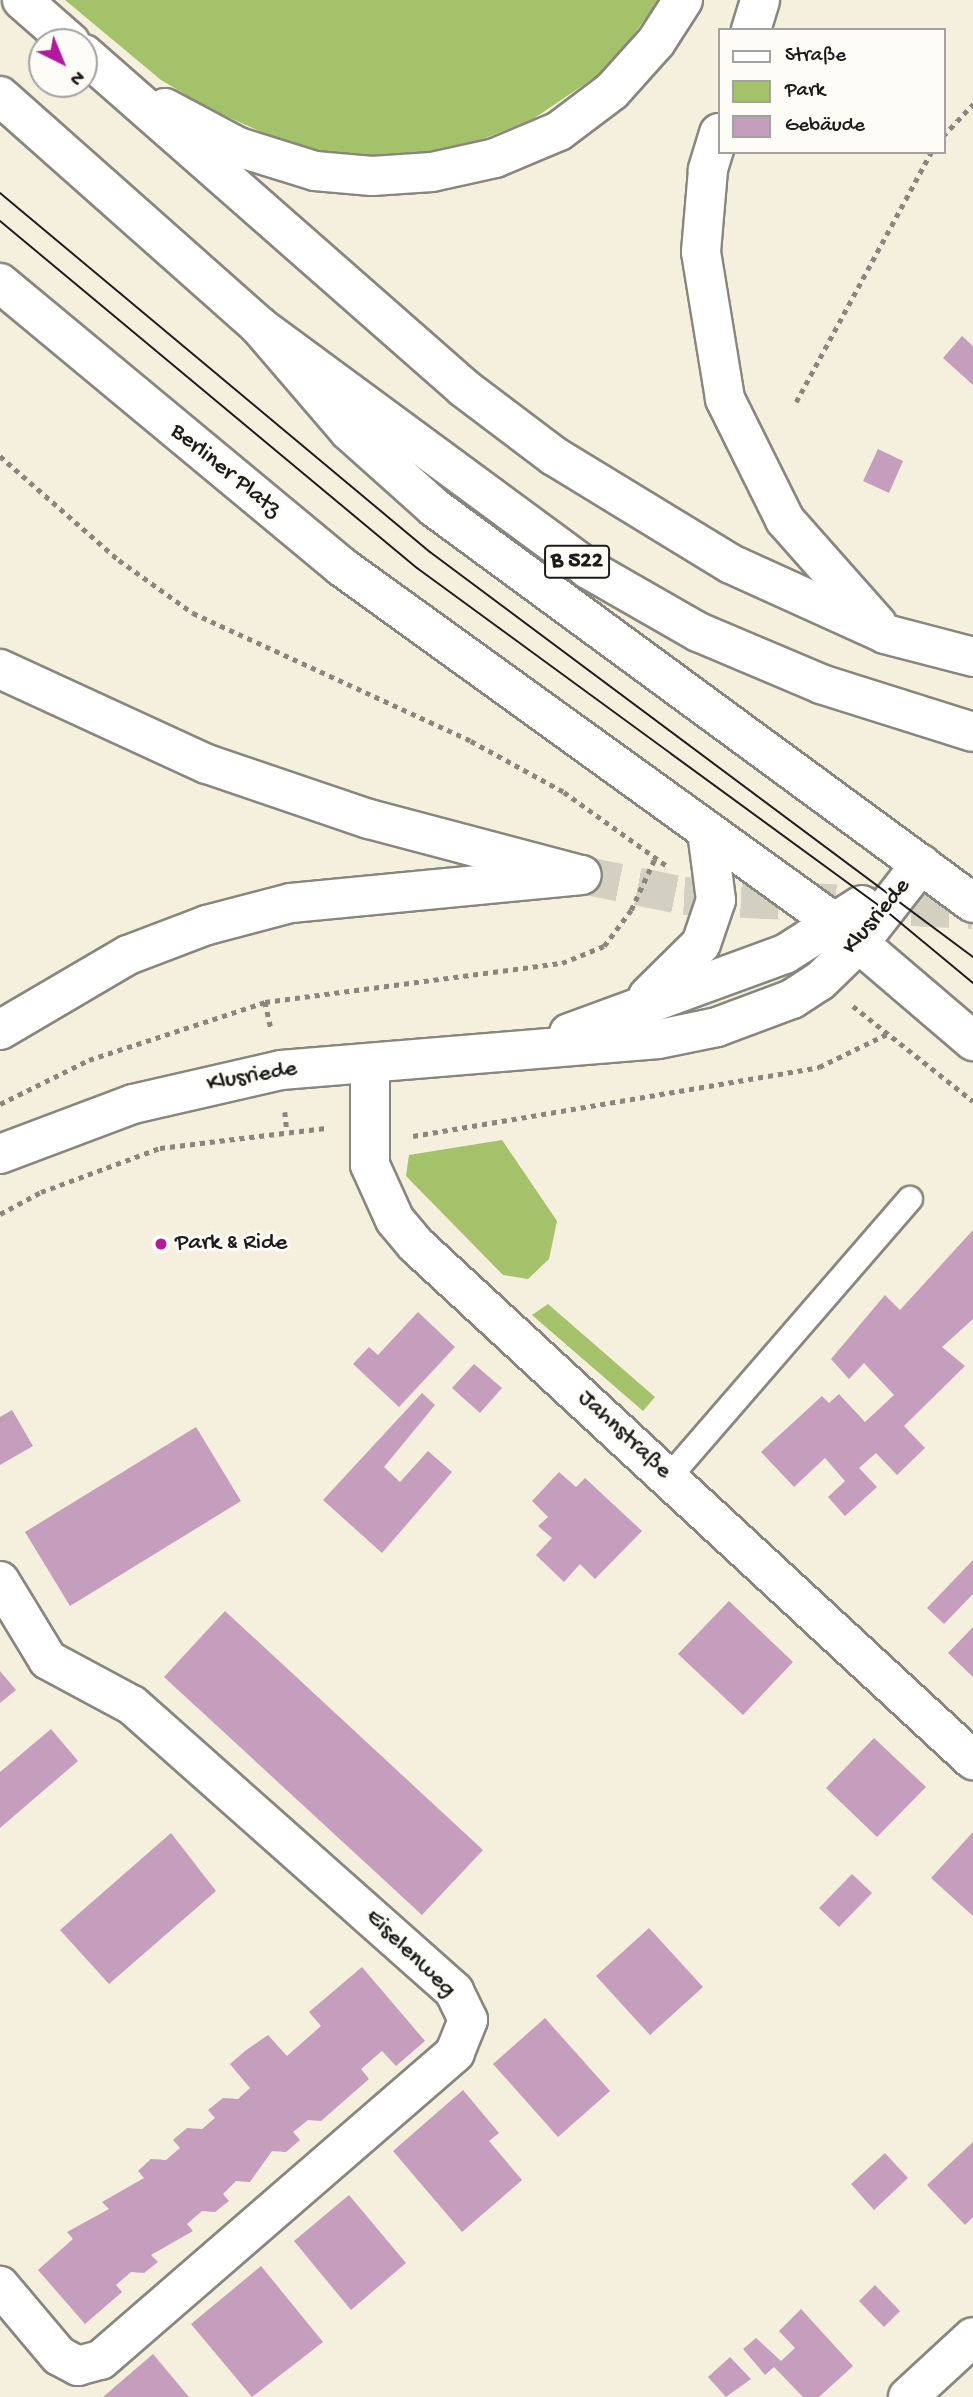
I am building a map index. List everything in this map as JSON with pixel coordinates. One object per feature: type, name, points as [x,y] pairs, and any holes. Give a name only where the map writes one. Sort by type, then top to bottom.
[{"type":"main road","points":[[22,0],[54,28]]},
{"type":"main road","points":[[114,80],[238,147],[315,171],[372,176],[432,172],[495,158],[559,131],[612,91],[656,43],[682,0]]},
{"type":"main road","points":[[752,28],[760,0]]},
{"type":"main road","points":[[98,66],[454,379],[554,456],[732,564],[886,634],[973,657]]},
{"type":"main road","points":[[0,96],[259,326],[349,430],[435,508],[562,606],[973,904]]},
{"type":"main road","points":[[718,136],[708,170],[701,252],[725,399],[785,520],[886,634]]},
{"type":"main road","name":"Berliner Platz","points":[[0,283],[342,567],[847,933],[973,1041]]},
{"type":"main road","name":"B 522","points":[[259,326],[588,569],[698,632],[821,684],[973,732]]},
{"type":"main road","points":[[0,669],[207,764],[369,819],[583,875],[291,903],[207,925],[128,955],[0,1030]]},
{"type":"main road","name":"Klusriede","points":[[626,1013],[701,944],[716,900],[707,832]]},
{"type":"main road","name":"Klusriede","points":[[0,1154],[40,1135],[205,1085],[281,1070],[516,1051],[717,1027],[792,999],[820,981],[847,933],[921,864]]},
{"type":"main road","name":"Klusriede","points":[[516,1051],[847,933]]},
{"type":"main road","name":"Jahnstraße","points":[[370,1063],[368,1142],[378,1190],[416,1245],[973,1760]]},
{"type":"main road","name":"Eiselenweg","points":[[0,1581],[48,1660],[132,1705],[454,1991],[468,2020],[455,2053],[100,2360],[78,2366],[59,2356],[0,2286]]},
{"type":"main road","points":[[908,2397],[973,2337]]},
{"type":"lane","points":[[669,1477],[910,1199]]},
{"type":"path","points":[[945,134],[973,104]]},
{"type":"path","points":[[796,402],[930,154]]},
{"type":"path","points":[[0,456],[120,560],[193,613],[471,741],[564,792],[716,900]]},
{"type":"path","points":[[0,1104],[89,1059],[265,1002],[562,963],[604,946],[631,911],[655,858]]},
{"type":"path","points":[[820,981],[973,1101]]},
{"type":"path","points":[[0,1214],[41,1192],[160,1147],[324,1126],[340,1146],[368,1142],[819,1067],[889,1033]]},
{"type":"green space","points":[[65,0],[659,0],[610,67],[533,119],[458,149],[368,159],[297,148],[210,109],[161,80]]},
{"type":"green space","points":[[502,1140],[557,1221],[549,1259],[528,1279],[503,1275],[406,1176],[409,1155]]},
{"type":"green space","points":[[548,1304],[655,1397],[643,1411],[532,1315]]},
{"type":"building","points":[[962,336],[973,346],[973,385],[943,358]]},
{"type":"building","points":[[878,449],[903,461],[889,493],[863,481]]},
{"type":"building","points":[[973,1230],[973,1319],[942,1347],[965,1366],[904,1426],[925,1448],[897,1475],[876,1453],[859,1468],[877,1487],[845,1516],[828,1497],[845,1481],[825,1458],[794,1487],[761,1452],[822,1396],[829,1403],[839,1394],[865,1422],[894,1395],[864,1363],[849,1379],[831,1359],[885,1295],[900,1310]]},
{"type":"building","points":[[418,1312],[455,1347],[399,1407],[353,1364],[369,1347],[378,1355]]},
{"type":"building","points":[[474,1364],[502,1388],[480,1413],[452,1388]]},
{"type":"building","points":[[422,1393],[435,1405],[384,1467],[400,1482],[428,1451],[452,1472],[382,1553],[323,1500]]},
{"type":"building","points":[[12,1410],[33,1446],[0,1465],[0,1417]]},
{"type":"building","points":[[196,1427],[241,1501],[70,1606],[25,1532]]},
{"type":"building","points":[[559,1472],[576,1487],[585,1478],[642,1531],[595,1579],[580,1564],[564,1582],[536,1555],[552,1538],[538,1526],[548,1517],[532,1501]]},
{"type":"building","points":[[973,1560],[973,1594],[944,1624],[927,1608]]},
{"type":"building","points":[[729,1601],[793,1662],[743,1715],[678,1654]]},
{"type":"building","points":[[225,1611],[483,1850],[422,1915],[164,1677]]},
{"type":"building","points":[[973,1627],[973,1677],[948,1653]]},
{"type":"building","points":[[0,1671],[16,1690],[0,1703]]},
{"type":"building","points":[[51,1729],[78,1761],[0,1828],[0,1772]]},
{"type":"building","points":[[874,1738],[926,1787],[877,1837],[826,1788]]},
{"type":"building","points":[[973,1832],[973,1916],[931,1878]]},
{"type":"building","points":[[171,1833],[216,1891],[109,1984],[60,1930]]},
{"type":"building","points":[[852,1874],[872,1893],[839,1927],[819,1908]]},
{"type":"building","points":[[649,1928],[703,1987],[650,2035],[596,1976]]},
{"type":"building","points":[[362,1967],[425,2041],[396,2066],[382,2051],[361,2069],[369,2079],[321,2121],[308,2120],[293,2132],[300,2140],[286,2152],[272,2151],[250,2182],[236,2181],[223,2194],[229,2201],[215,2212],[202,2211],[187,2224],[193,2231],[151,2255],[158,2262],[144,2273],[131,2272],[116,2285],[122,2292],[85,2324],[38,2270],[73,2239],[67,2232],[109,2209],[102,2202],[144,2178],[138,2171],[151,2159],[166,2160],[180,2148],[173,2140],[187,2128],[202,2129],[215,2118],[208,2110],[223,2098],[238,2099],[250,2088],[230,2064],[245,2051],[268,2035],[287,2056],[321,2026],[309,2012]]},
{"type":"building","points":[[545,2018],[610,2091],[558,2137],[493,2064]]},
{"type":"building","points":[[463,2090],[499,2133],[489,2141],[522,2180],[462,2232],[393,2151]]},
{"type":"building","points":[[973,2142],[973,2217],[965,2225],[927,2185]]},
{"type":"building","points":[[885,2153],[908,2178],[874,2210],[851,2184]]},
{"type":"building","points":[[349,2195],[406,2263],[351,2310],[294,2241]]},
{"type":"building","points":[[261,2266],[323,2342],[252,2397],[191,2324]]},
{"type":"building","points":[[875,2285],[900,2311],[884,2327],[859,2301]]},
{"type":"building","points":[[801,2309],[853,2366],[819,2397],[803,2397],[774,2367],[765,2375],[743,2349],[756,2338],[781,2361],[795,2348],[779,2331]]},
{"type":"building","points":[[153,2354],[189,2397],[103,2397]]},
{"type":"building","points":[[730,2357],[751,2379],[726,2397],[708,2377]]},
{"type":"tunnel","points":[[582,875],[684,896],[973,910]]},
{"type":"tram line","points":[[0,193],[430,552],[973,957]]},
{"type":"tram line","points":[[0,221],[417,568],[885,910],[973,983]]},
{"type":"place","name":"Park & Ride","points":[[161,1244]]}]
